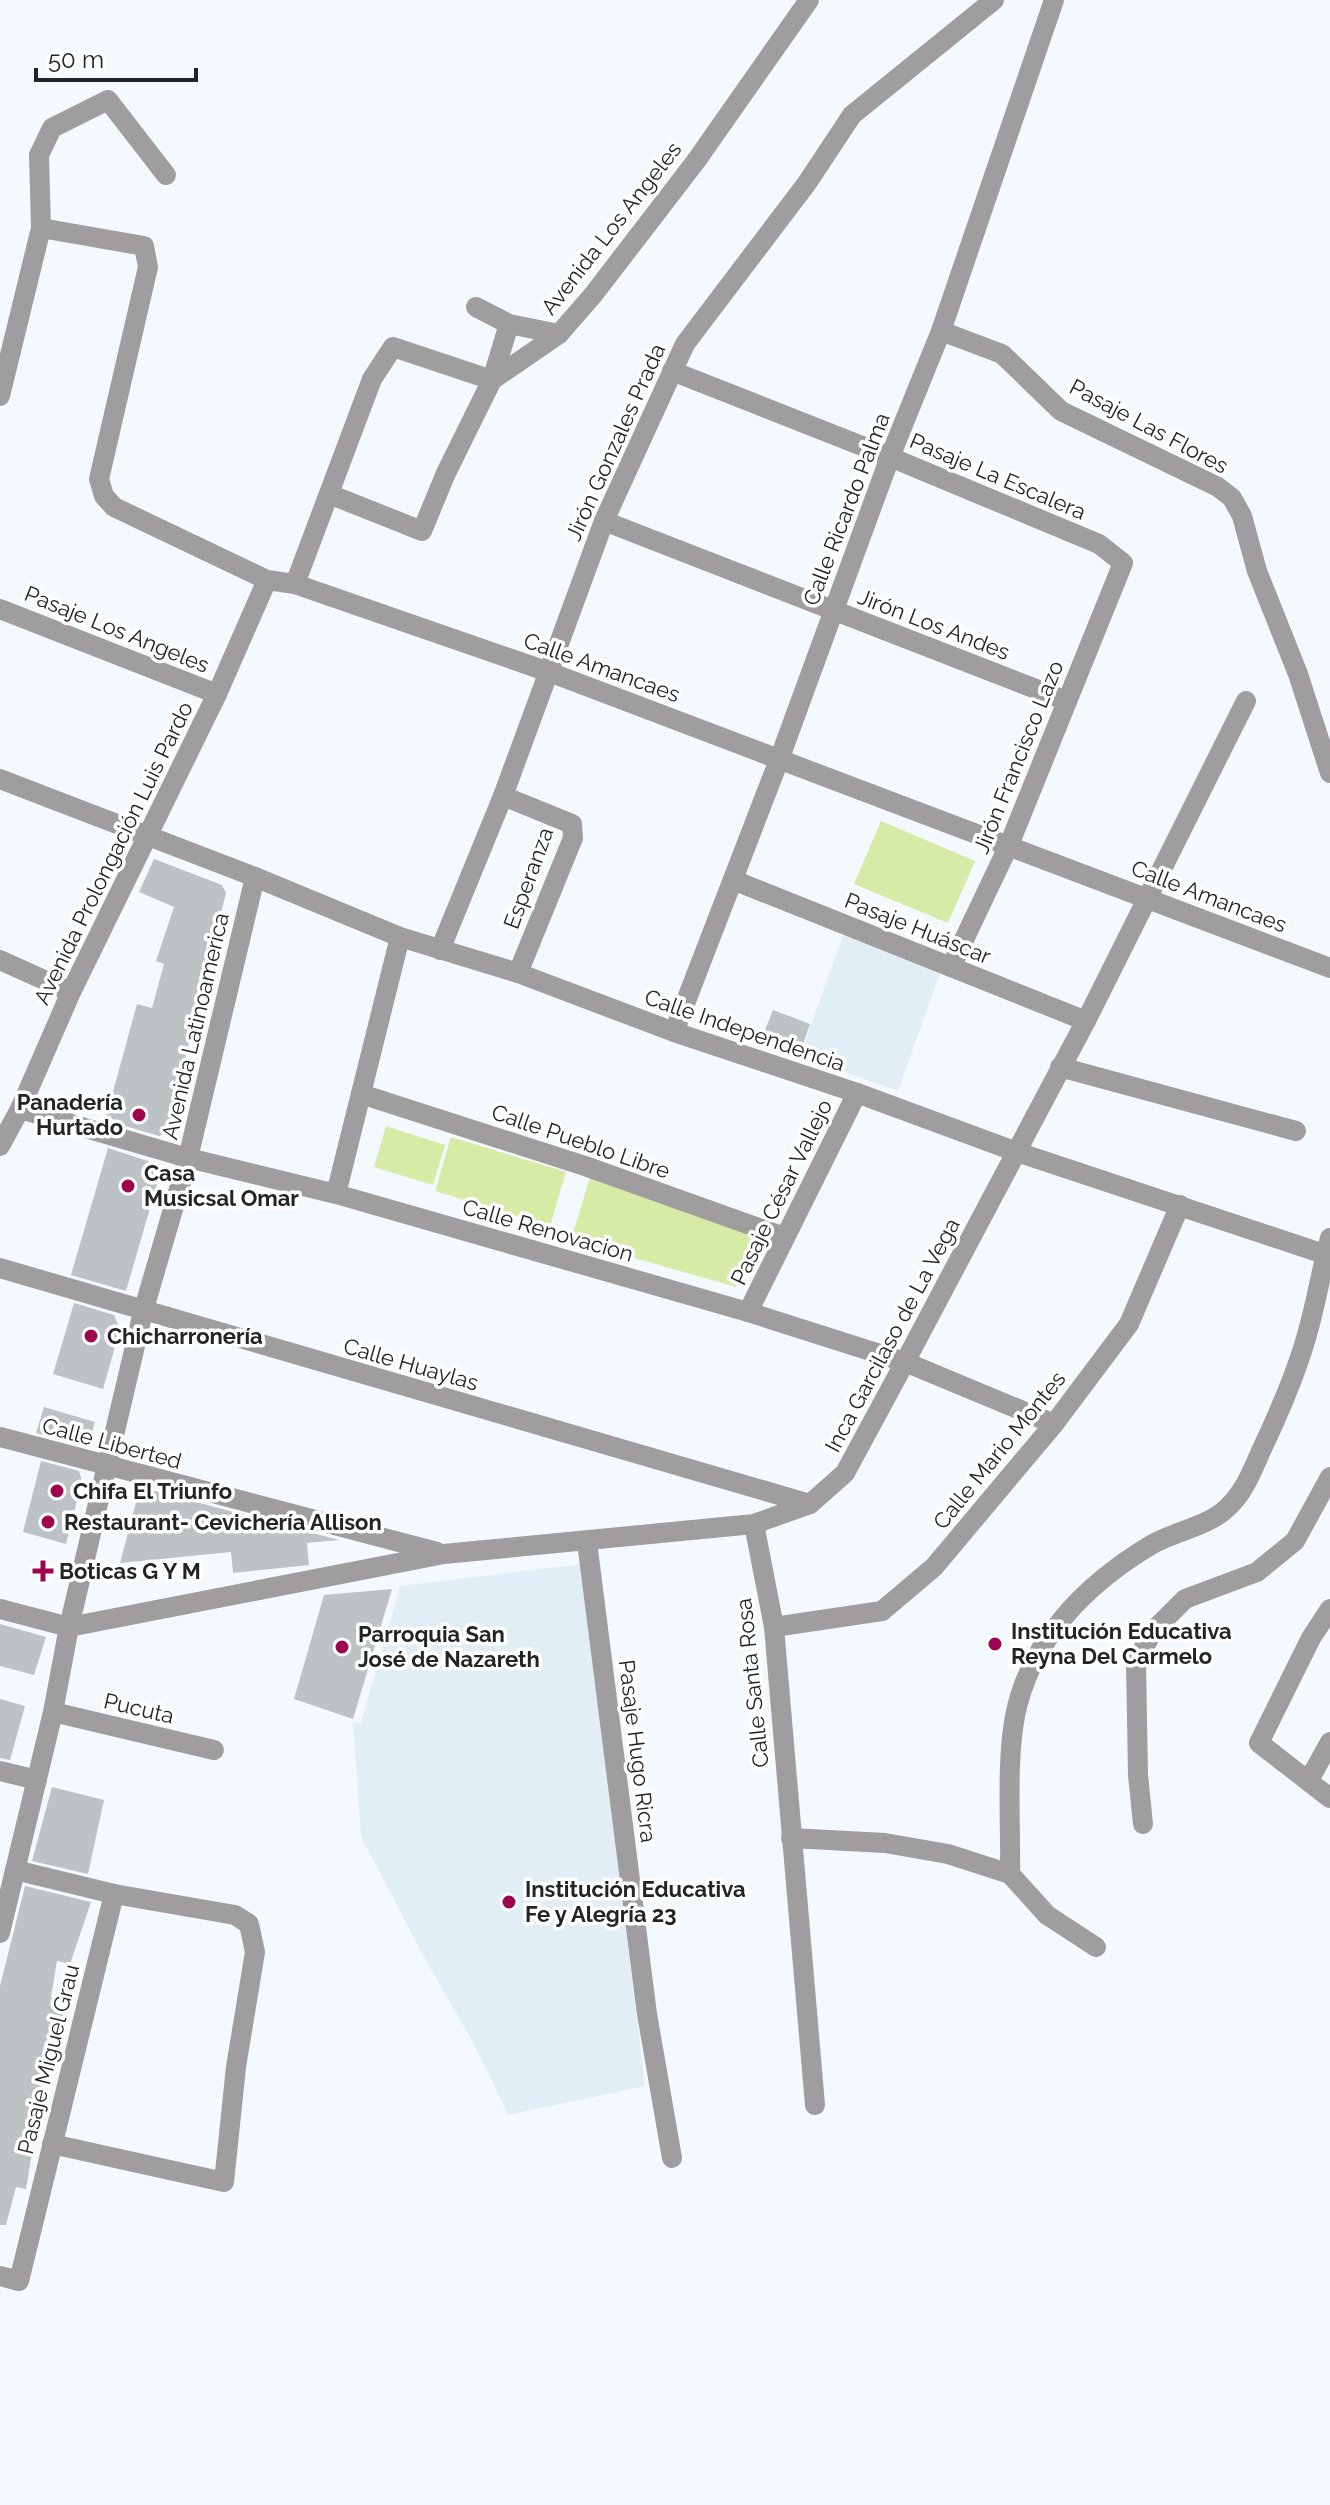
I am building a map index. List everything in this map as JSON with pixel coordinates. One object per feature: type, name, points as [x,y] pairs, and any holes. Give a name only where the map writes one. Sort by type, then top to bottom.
[{"type":"street","name":"Avenida Los Angeles","points":[[492,380],[559,334],[593,295],[696,161],[809,0]]},
{"type":"street","name":"Jirón Gonzales Prada","points":[[440,950],[503,796],[604,521],[685,344],[807,183],[852,115],[994,0]]},
{"type":"street","name":"Calle Ricardo Palma","points":[[674,1032],[779,760],[890,457],[941,331],[1054,0]]},
{"type":"street","points":[[0,396],[41,228],[39,155],[52,128],[108,100],[166,175]]},
{"type":"street","name":"Calle Amancaes","points":[[41,228],[144,246],[148,267],[99,479],[104,496],[114,507],[267,580],[295,584],[549,672],[1330,968]]},
{"type":"street","points":[[476,307],[509,324],[559,334]]},
{"type":"street","points":[[329,494],[422,531],[446,473],[492,380],[509,324]]},
{"type":"street","name":"Pasaje Las Flores","points":[[941,331],[1002,354],[1061,411],[1218,487],[1232,498],[1242,516],[1257,571],[1298,674],[1330,773]]},
{"type":"street","points":[[295,584],[372,379],[393,347],[492,380]]},
{"type":"street","name":"Pasaje La Escalera","points":[[672,371],[1099,544],[1123,563]]},
{"type":"street","name":"Jirón Los Andes","points":[[604,521],[1067,701]]},
{"type":"street","name":"Jirón Francisco Lazo","points":[[951,967],[1009,845],[1123,563]]},
{"type":"street","name":"Avenida Prolongación Luis Pardo","points":[[0,1146],[20,1109],[71,992],[217,694],[267,580]]},
{"type":"street","name":"Pasaje Los Angeles","points":[[0,609],[217,694]]},
{"type":"street","name":"Inca Garcilaso de La Vega","points":[[0,1609],[69,1627],[444,1554],[754,1524],[810,1504],[845,1473],[1086,1021],[1246,701]]},
{"type":"street","name":"Calle Independencia","points":[[0,779],[255,877],[400,937],[518,973],[674,1032],[857,1093],[1017,1152],[1328,1250]]},
{"type":"street","name":"Esperanza","points":[[503,796],[572,824],[573,838],[518,973]]},
{"type":"street","name":"Avenida Latinoamerica","points":[[0,1933],[143,1312],[188,1158],[255,877]]},
{"type":"street","name":"Pasaje Huáscar","points":[[733,880],[1086,1021]]},
{"type":"street","points":[[336,1194],[400,937]]},
{"type":"street","points":[[0,960],[71,992]]},
{"type":"street","points":[[1060,1067],[1296,1131]]},
{"type":"street","name":"Pasaje César Vallejo","points":[[748,1312],[857,1093]]},
{"type":"street","name":"Calle Pueblo Libre","points":[[361,1094],[585,1166],[784,1237]]},
{"type":"street","name":"Calle Renovacion","points":[[20,1109],[188,1158],[336,1194],[748,1312],[905,1362],[1054,1424]]},
{"type":"street","name":"Calle Mario Montes","points":[[774,1627],[882,1611],[934,1567],[1054,1424],[1129,1324],[1180,1205]]},
{"type":"street","points":[[1010,1874],[1011,1751],[1025,1676],[1068,1610],[1098,1584],[1151,1545],[1226,1510],[1243,1489],[1276,1419],[1306,1339],[1328,1250]]},
{"type":"street","name":"Calle Huaylas","points":[[0,1268],[810,1504]]},
{"type":"street","name":"Calle Liberted","points":[[0,1437],[444,1554]]},
{"type":"street","points":[[1143,1824],[1138,1775],[1136,1662],[1153,1631],[1185,1599],[1257,1572],[1295,1541],[1330,1477]]},
{"type":"street","name":"Calle Santa Rosa","points":[[754,1524],[774,1627],[815,2105]]},
{"type":"street","name":"Pasaje Hugo Ricra","points":[[587,1542],[647,2014],[672,2158]]},
{"type":"street","points":[[1330,1609],[1311,1638],[1259,1743],[1330,1798]]},
{"type":"street","name":"Pucuta","points":[[53,1712],[214,1750]]},
{"type":"street","points":[[1309,1780],[1330,1742]]},
{"type":"street","points":[[0,1771],[37,1780]]},
{"type":"street","points":[[791,1838],[885,1843],[948,1854],[1010,1874],[1047,1915],[1096,1947]]},
{"type":"street","points":[[15,1870],[114,1894],[235,1915],[249,1924],[255,1952],[236,2067],[224,2182],[52,2144]]},
{"type":"street","name":"Pasaje Miguel Grau","points":[[9,2279],[52,2144],[114,1894]]},
{"type":"shaded area","points":[[843,935],[941,970],[898,1091],[800,1056]]},
{"type":"shaded area","name":"Institución Educativa Fe y Alegría 23","points":[[582,1564],[645,2086],[508,2115],[474,2044],[361,1837],[353,1721],[361,1723],[400,1586]]},
{"type":"green space","points":[[881,821],[975,861],[948,923],[854,884]]},
{"type":"green space","points":[[386,1126],[445,1145],[433,1185],[374,1167]]},
{"type":"green space","points":[[451,1137],[566,1172],[550,1226],[435,1191]]},
{"type":"green space","points":[[591,1174],[761,1238],[736,1287],[571,1240]]},
{"type":"building","points":[[154,859],[222,885],[226,893],[167,1133],[159,1136],[115,1123],[116,1120],[106,1117],[137,1004],[152,1008],[164,964],[156,961],[174,907],[139,892]]},
{"type":"building","points":[[773,1010],[810,1024],[803,1044],[765,1030]]},
{"type":"building","points":[[108,1148],[157,1164],[161,1170],[126,1291],[71,1275]]},
{"type":"building","points":[[74,1303],[114,1315],[120,1329],[103,1389],[53,1374]]},
{"type":"building","points":[[44,1407],[95,1422],[88,1447],[36,1433]]},
{"type":"building","points":[[41,1461],[79,1471],[82,1481],[66,1544],[23,1532]]},
{"type":"building","points":[[140,1487],[339,1540],[307,1543],[309,1565],[233,1573],[231,1552],[120,1563]]},
{"type":"building","name":"Parroquia San José de Nazareth","points":[[392,1589],[353,1719],[294,1699],[324,1595]]},
{"type":"building","points":[[0,1624],[46,1637],[34,1675],[0,1666]]},
{"type":"building","points":[[0,1699],[25,1706],[10,1760],[0,1758]]},
{"type":"building","points":[[52,1787],[104,1800],[88,1874],[32,1861]]},
{"type":"building","points":[[25,1886],[91,1902],[70,1964],[57,1961],[51,1997],[69,2001],[60,2030],[56,2029],[46,2058],[27,2139],[26,2152],[32,2153],[26,2189],[16,2187],[6,2225],[0,2225],[0,1986]]},
{"type":"place","name":"Panadería Hurtado","points":[[139,1115]]},
{"type":"place","name":"Casa Musicsal Omar","points":[[128,1186]]},
{"type":"place","name":"Chicharronería","points":[[91,1336]]},
{"type":"place","name":"Chifa El Triunfo","points":[[57,1491]]},
{"type":"place","name":"Restaurant- Cevichería Allison","points":[[48,1522]]},
{"type":"place","name":"Boticas G Y M","points":[[43,1571]]},
{"type":"place","name":"Institución Educativa Reyna Del Carmelo","points":[[995,1644]]},
{"type":"place","name":"Parroquia San José de Nazareth","points":[[342,1647]]},
{"type":"place","name":"Institución Educativa Fe y Alegría 23","points":[[509,1902]]}]
